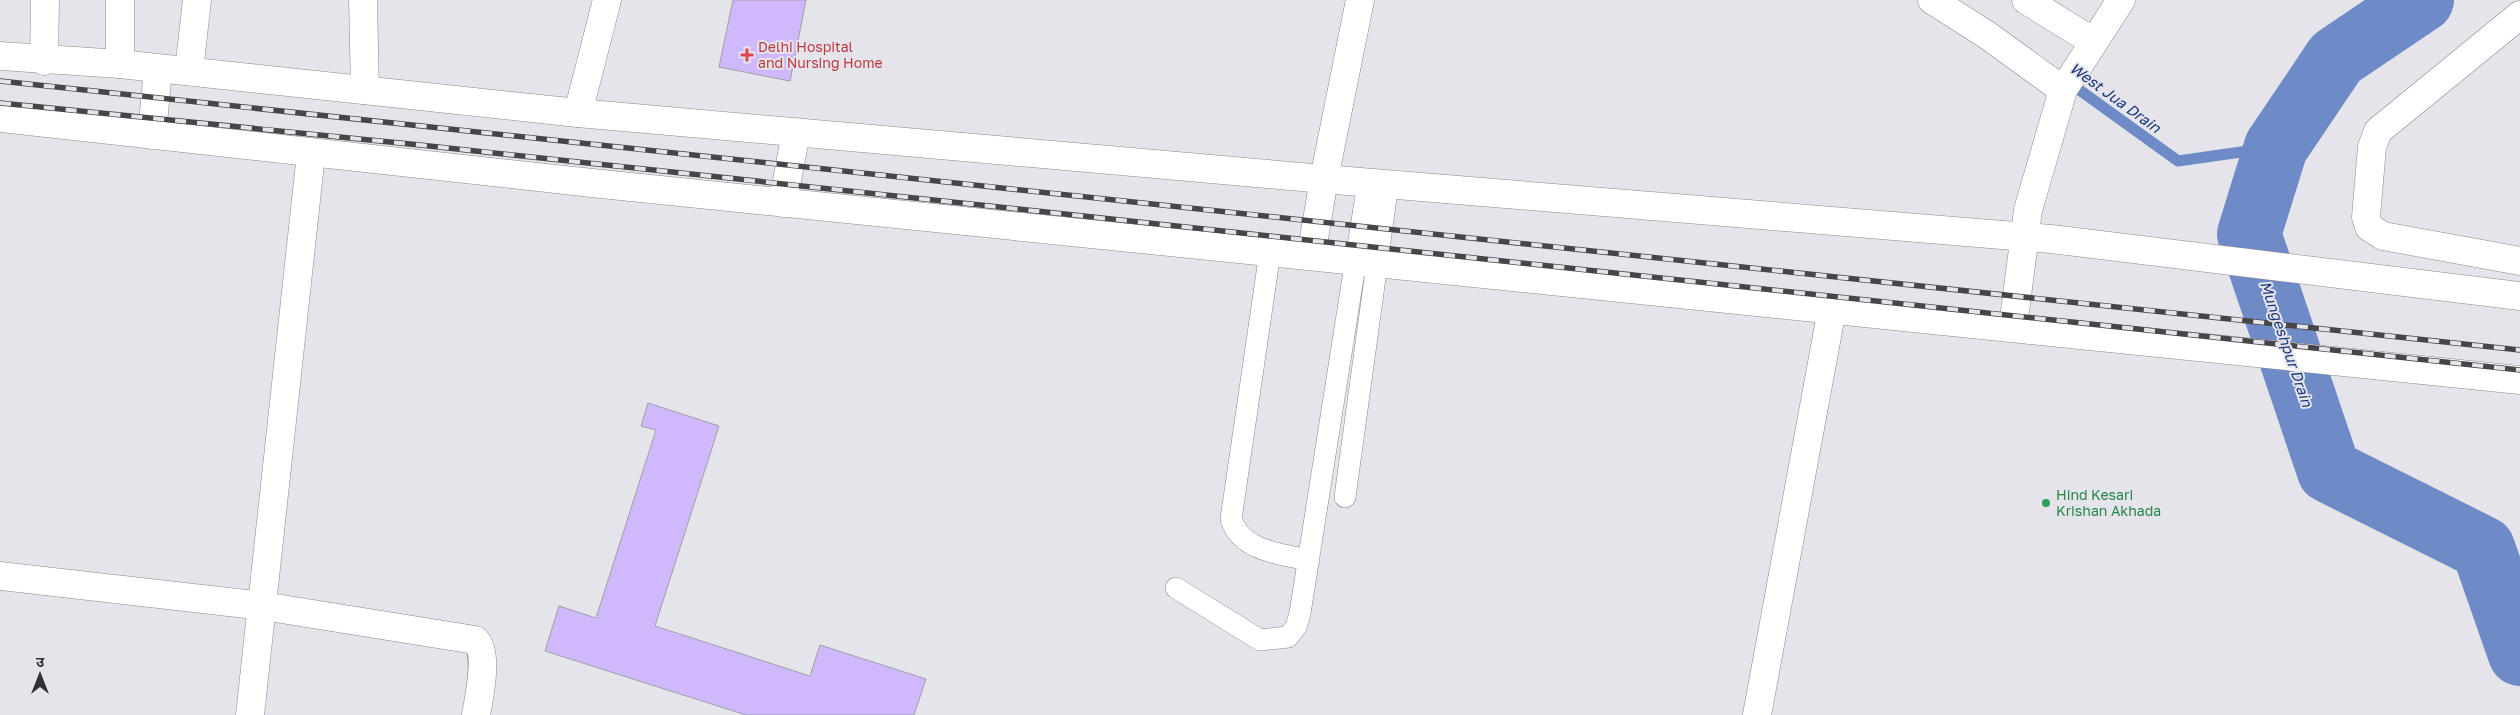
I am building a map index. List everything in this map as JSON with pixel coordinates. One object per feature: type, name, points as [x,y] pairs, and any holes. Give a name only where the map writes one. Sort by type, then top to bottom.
[{"type":"main road","points":[[44,61],[45,0]]},
{"type":"main road","points":[[120,0],[120,64]]},
{"type":"main road","points":[[189,71],[197,0]]},
{"type":"main road","points":[[363,0],[365,90]]},
{"type":"main road","points":[[578,113],[607,0]]},
{"type":"main road","points":[[1311,256],[1324,179],[1360,0]]},
{"type":"main road","points":[[1932,0],[1987,35],[2063,90]]},
{"type":"main road","points":[[2026,0],[2089,50]]},
{"type":"main road","points":[[2020,329],[2024,237],[2028,210],[2063,90],[2121,0]]},
{"type":"main road","points":[[2520,14],[2378,131],[2372,147],[2366,217],[2369,227],[2383,236],[2520,261]]},
{"type":"main road","points":[[0,56],[44,61],[120,64],[578,113],[1324,179],[2051,239],[2520,296]]},
{"type":"main road","points":[[152,135],[158,68]]},
{"type":"main road","points":[[0,118],[311,154],[2520,380]]},
{"type":"main road","points":[[783,203],[796,132]]},
{"type":"main road","points":[[250,715],[311,154]]},
{"type":"main road","points":[[1756,715],[1832,309]]},
{"type":"main road","points":[[0,576],[263,606],[475,640],[480,644],[482,657],[476,715]]},
{"type":"lane","points":[[1176,588],[1260,640],[1288,637],[1296,627],[1366,262],[1378,183]]},
{"type":"lane","points":[[1270,252],[1231,519],[1234,531],[1247,542],[1269,551],[1309,560]]},
{"type":"lane","points":[[1345,497],[1366,262]]},
{"type":"building","points":[[733,0],[806,0],[790,81],[719,67]]},
{"type":"building","points":[[648,403],[719,426],[655,626],[810,676],[820,645],[926,679],[914,715],[746,715],[545,651],[559,606],[596,618],[656,430],[641,426]]},
{"type":"waterway","name":"Mungeshpur Drain","points":[[2422,0],[2336,58],[2276,147],[2249,234],[2329,471],[2483,548],[2520,654]]},
{"type":"waterway","name":"West Jua Drain","points":[[2067,81],[2178,161],[2276,147]]},
{"type":"railway","points":[[0,81],[2520,350]]},
{"type":"railway","points":[[0,103],[420,145],[2520,370]]},
{"type":"place","name":"Delhi Hospital and Nursing Home","points":[[747,55]]},
{"type":"place","name":"Hind Kesari Krishan Akhada","points":[[2046,503]]}]
